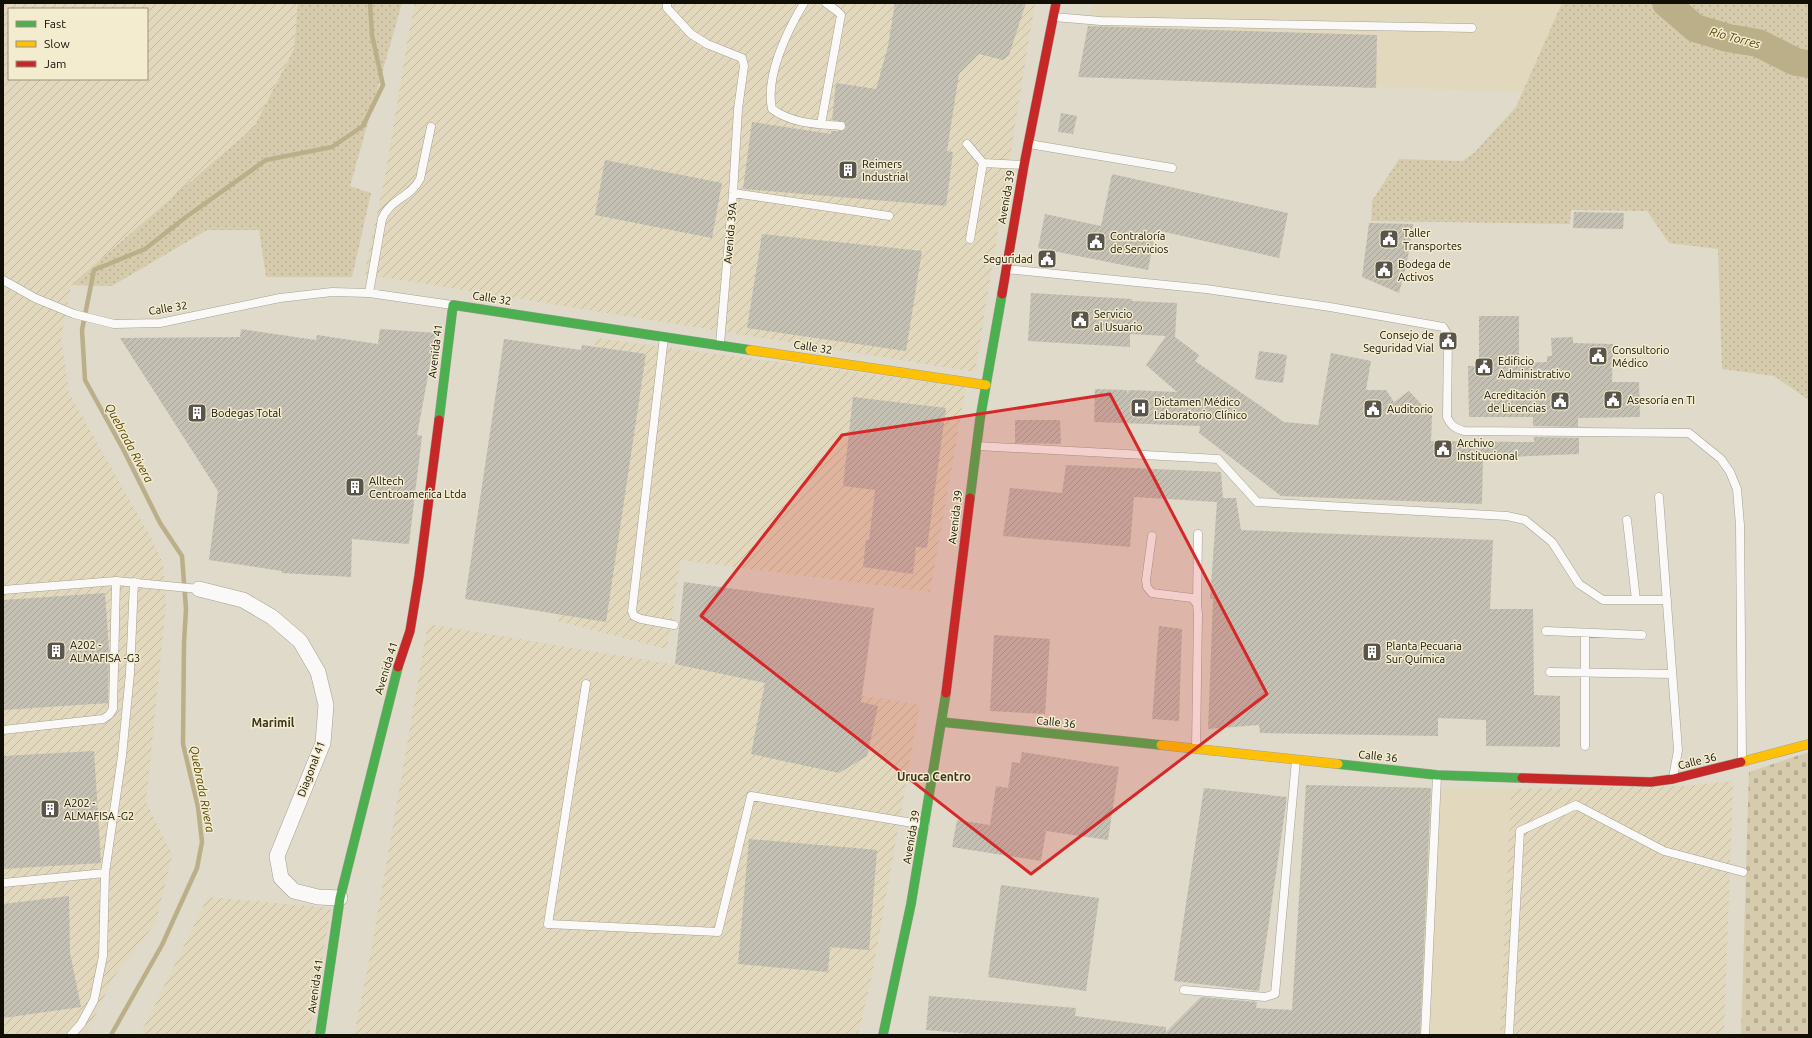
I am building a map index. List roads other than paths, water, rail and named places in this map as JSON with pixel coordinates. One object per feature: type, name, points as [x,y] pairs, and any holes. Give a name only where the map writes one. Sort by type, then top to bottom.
[{"type":"street","name":"Avenida 39","points":[[884,1035],[926,825],[942,722],[976,446],[1024,165],[1056,3]]},
{"type":"street","name":"Calle 32","points":[[453,305],[986,385]]},
{"type":"street","name":"Avenida 41","points":[[320,1035],[340,898],[393,681],[410,631],[419,576],[453,305]]},
{"type":"street","name":"Diagonal 41","points":[[199,589],[243,600],[272,618],[300,640],[318,672],[326,705],[322,743],[277,856],[281,878],[294,891],[318,897],[340,898]]},
{"type":"street","name":"Calle 36","points":[[942,722],[1437,775],[1652,782],[1673,779],[1809,744]]},
{"type":"lane","name":"Avenida 39A","points":[[667,3],[667,8],[691,34],[707,44],[742,58],[744,66],[738,109],[733,193],[720,345]]},
{"type":"lane","points":[[804,3],[791,24],[781,48],[773,78],[770,100],[772,109],[782,116],[802,123],[841,126]]},
{"type":"lane","points":[[821,124],[841,15],[826,3]]},
{"type":"lane","points":[[1053,17],[1101,21],[1472,28]]},
{"type":"lane","points":[[369,293],[382,220],[385,211],[416,187],[420,179],[431,127]]},
{"type":"lane","points":[[966,144],[983,163],[1024,165]]},
{"type":"lane","points":[[1028,144],[1172,168]]},
{"type":"lane","points":[[970,240],[983,163]]},
{"type":"lane","points":[[733,193],[889,216]]},
{"type":"lane","points":[[1006,269],[1206,289],[1330,307],[1443,327],[1448,335],[1447,417],[1450,424],[1456,428],[1464,430],[1689,432],[1721,459],[1730,472],[1737,489],[1740,525],[1742,762]]},
{"type":"lane","name":"Calle 32","points":[[3,280],[35,298],[74,314],[114,324],[160,324],[280,298],[332,292],[369,293],[453,305]]},
{"type":"lane","points":[[664,337],[632,611],[634,616],[640,619],[674,625]]},
{"type":"lane","points":[[976,446],[1218,459],[1257,502],[1481,514],[1525,520],[1552,542],[1579,584],[1603,600],[1667,600]]},
{"type":"lane","points":[[1659,497],[1678,750],[1673,779]]},
{"type":"lane","points":[[1627,520],[1636,600]]},
{"type":"lane","points":[[1196,749],[1198,534]]},
{"type":"lane","points":[[1152,536],[1146,580],[1147,587],[1152,593],[1192,598],[1197,604]]},
{"type":"lane","points":[[3,730],[98,720],[109,715],[113,709],[116,581]]},
{"type":"lane","points":[[3,590],[116,581],[199,589]]},
{"type":"lane","points":[[71,1035],[81,1024],[94,1000],[103,956],[105,873],[122,756],[130,672],[134,582]]},
{"type":"lane","points":[[1546,631],[1642,635]]},
{"type":"lane","points":[[1585,633],[1586,746]]},
{"type":"lane","points":[[1550,672],[1672,674]]},
{"type":"lane","points":[[586,684],[548,924],[718,932],[751,796],[926,825]]},
{"type":"lane","points":[[1184,990],[1265,997],[1275,994],[1296,760]]},
{"type":"lane","points":[[1425,1035],[1437,775]]},
{"type":"lane","points":[[1509,1035],[1520,831],[1576,805],[1664,851],[1743,872]]},
{"type":"lane","points":[[3,883],[105,873]]},
{"type":"waterway","name":"Quebrada Rivera","points":[[111,1035],[162,945],[197,868],[202,842],[198,807],[183,744],[184,643],[186,609],[182,556],[160,523],[123,449],[85,380],[82,330],[94,270],[145,249],[186,217],[266,160],[332,147],[363,126],[383,85],[372,35],[370,3]]},
{"type":"waterway","name":"Río Torres","points":[[1666,3],[1695,28],[1728,38],[1758,43],[1796,62],[1809,64]]},
{"type":"place","name":"Reimers Industrial","points":[[848,170]]},
{"type":"place","name":"Taller Transportes","points":[[1389,239]]},
{"type":"place","name":"Contraloría de Servicios","points":[[1096,242]]},
{"type":"place","name":"Seguridad","points":[[1047,259]]},
{"type":"place","name":"Bodega de Activos","points":[[1384,270]]},
{"type":"place","name":"Servicio al Usuario","points":[[1080,320]]},
{"type":"place","name":"Consejo de Seguridad Vial","points":[[1448,341]]},
{"type":"place","name":"Consultorio Médico","points":[[1598,356]]},
{"type":"place","name":"Edificio Administrativo","points":[[1484,367]]},
{"type":"place","name":"Asesoría en TI","points":[[1613,400]]},
{"type":"place","name":"Acreditación de Licencias","points":[[1560,401]]},
{"type":"place","name":"Dictamen Médico Laboratorio Clínico","points":[[1140,408]]},
{"type":"place","name":"Auditorio","points":[[1373,409]]},
{"type":"place","name":"Bodegas Total","points":[[197,413]]},
{"type":"place","name":"Archivo Institucional","points":[[1443,449]]},
{"type":"place","name":"Alltech Centroamerica Ltda","points":[[355,487]]},
{"type":"place","name":"A202 - ALMAFISA -G3","points":[[56,651]]},
{"type":"place","name":"Planta Pecuaria Sur Química","points":[[1372,652]]},
{"type":"place","name":"A202 - ALMAFISA -G2","points":[[50,809]]},
{"type":"district","name":"Marimil","points":[[273,723]]},
{"type":"district","name":"Uruca Centro","points":[[934,777]]}]
